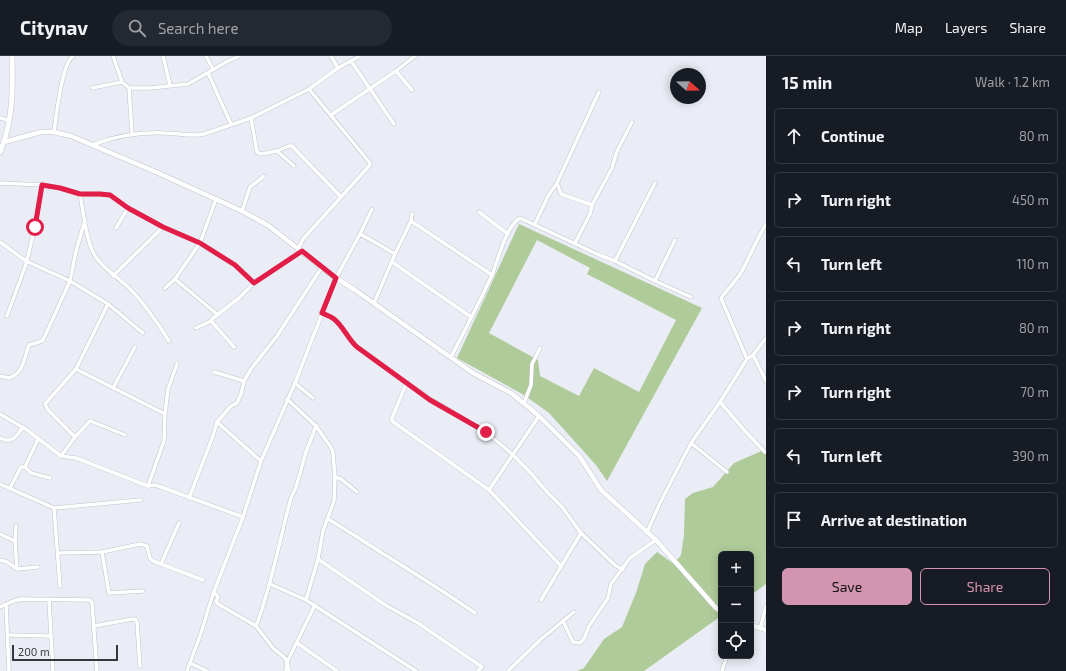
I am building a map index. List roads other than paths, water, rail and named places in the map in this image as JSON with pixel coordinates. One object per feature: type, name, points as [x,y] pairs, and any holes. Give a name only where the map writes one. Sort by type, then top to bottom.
[{"type":"main road","points":[[0,152],[4,142],[12,107],[12,56]]},
{"type":"street","points":[[54,132],[64,74],[70,58],[74,56]]},
{"type":"street","points":[[113,56],[122,82],[129,88],[150,88],[188,84],[213,69],[240,56]]},
{"type":"street","points":[[163,56],[170,85]]},
{"type":"street","points":[[206,56],[213,69]]},
{"type":"street","points":[[331,56],[338,68]]},
{"type":"street","points":[[92,145],[112,138],[132,134],[159,133],[197,135],[251,118],[309,89],[338,68],[360,56]]},
{"type":"street","points":[[331,115],[396,71],[415,56]]},
{"type":"street","points":[[351,61],[394,124]]},
{"type":"street","points":[[396,71],[412,90]]},
{"type":"street","points":[[208,73],[231,124]]},
{"type":"street","points":[[92,88],[122,82]]},
{"type":"street","points":[[129,88],[132,134]]},
{"type":"street","points":[[196,328],[211,321],[239,298],[254,283],[300,250],[303,239],[370,165],[370,163],[309,89]]},
{"type":"street","points":[[535,224],[548,196],[558,183],[599,92]]},
{"type":"street","points":[[0,118],[8,120]]},
{"type":"street","points":[[251,118],[257,152],[261,154],[277,151],[289,146],[295,148],[341,197]]},
{"type":"street","points":[[575,243],[590,214],[592,205],[612,168],[617,151],[632,122]]},
{"type":"street","points":[[4,142],[32,134],[54,132],[71,136],[216,199],[269,226],[336,278],[451,358],[511,393],[524,403],[539,416],[580,458],[601,490],[657,542],[718,609]]},
{"type":"street","points":[[277,151],[294,166]]},
{"type":"street","points":[[242,211],[250,187],[264,176]]},
{"type":"street","points":[[0,183],[42,185],[60,188],[80,194],[110,195],[128,208],[163,227],[200,243],[235,265],[254,283]]},
{"type":"street","points":[[558,183],[561,194],[592,205]]},
{"type":"street","points":[[615,260],[655,183]]},
{"type":"street","points":[[7,316],[26,261],[34,232],[42,185]]},
{"type":"street","points":[[80,194],[93,253],[113,276],[130,289],[150,312],[169,341]]},
{"type":"street","points":[[165,288],[175,279],[200,243],[216,199]]},
{"type":"street","points":[[116,228],[128,208]]},
{"type":"street","points":[[187,671],[213,594],[243,517],[261,461],[295,383],[336,278],[372,209]]},
{"type":"street","points":[[479,212],[508,234]]},
{"type":"street","points":[[374,303],[411,221],[412,214]]},
{"type":"street","points":[[451,358],[492,275],[508,234],[514,222],[520,218],[597,254],[615,260],[655,281],[691,297]]},
{"type":"street","points":[[0,376],[12,377],[21,369],[30,345],[42,341],[44,338],[70,281],[76,250],[85,220]]},
{"type":"street","points":[[411,221],[492,275]]},
{"type":"street","points":[[747,359],[721,298],[737,280],[766,224]]},
{"type":"street","points":[[113,276],[163,227]]},
{"type":"street","points":[[360,234],[395,254]]},
{"type":"street","points":[[655,281],[675,240]]},
{"type":"street","points":[[0,242],[26,261],[70,281],[108,304],[143,333]]},
{"type":"street","points":[[392,262],[471,317]]},
{"type":"street","points":[[189,498],[217,422],[231,406],[237,403],[244,381],[251,369],[277,336],[322,267]]},
{"type":"street","points":[[175,279],[218,315]]},
{"type":"street","points":[[75,437],[48,410],[45,404],[76,369],[108,304]]},
{"type":"street","points":[[322,313],[332,317],[357,347],[430,400],[486,432],[512,454],[562,507],[581,533],[616,566],[623,568]]},
{"type":"street","points":[[211,321],[234,347]]},
{"type":"street","points":[[647,532],[691,443],[720,402],[747,359],[753,355],[765,341]]},
{"type":"street","points":[[114,388],[135,347]]},
{"type":"street","points":[[524,403],[530,386],[532,364],[540,348]]},
{"type":"street","points":[[753,355],[766,381]]},
{"type":"street","points":[[148,486],[163,446],[169,384],[177,364]]},
{"type":"street","points":[[76,369],[165,414]]},
{"type":"street","points":[[214,372],[244,381]]},
{"type":"street","points":[[407,382],[392,421],[489,490],[561,566]]},
{"type":"street","points":[[295,383],[313,398]]},
{"type":"street","points":[[287,399],[316,426],[332,449],[334,501],[323,531],[318,559],[306,600]]},
{"type":"street","points":[[720,402],[765,452]]},
{"type":"street","points":[[0,414],[23,428],[60,456],[76,458],[148,486],[155,485],[243,517]]},
{"type":"street","points":[[489,490],[539,416]]},
{"type":"street","points":[[60,456],[90,421],[125,434]]},
{"type":"street","points":[[217,422],[261,461]]},
{"type":"street","points":[[256,626],[270,584],[291,498],[316,426]]},
{"type":"street","points":[[0,438],[8,441],[12,440],[23,428]]},
{"type":"street","points":[[25,468],[38,439]]},
{"type":"street","points":[[691,443],[727,472]]},
{"type":"street","points":[[10,488],[20,467],[25,468],[31,473],[50,478]]},
{"type":"street","points":[[334,477],[341,479],[358,492]]},
{"type":"street","points":[[0,484],[54,508],[141,500]]},
{"type":"street","points":[[54,508],[59,553],[60,586]]},
{"type":"street","points":[[328,519],[443,590],[475,613]]},
{"type":"street","points":[[161,564],[179,523]]},
{"type":"street","points":[[16,526],[15,541],[17,569]]},
{"type":"street","points":[[541,600],[581,533]]},
{"type":"street","points":[[0,534],[15,541]]},
{"type":"street","points":[[563,621],[573,642],[580,643],[584,639],[589,626],[608,598],[611,584],[623,568],[633,555],[657,542]]},
{"type":"street","points":[[59,553],[102,552],[144,544],[148,548],[151,560],[203,580]]},
{"type":"street","points":[[102,552],[109,593],[143,591]]},
{"type":"street","points":[[318,559],[387,606],[418,623],[464,654],[482,667],[478,671]]},
{"type":"street","points":[[0,560],[7,562],[17,569],[38,567]]},
{"type":"street","points":[[270,584],[315,605],[416,671]]},
{"type":"street","points":[[213,594],[216,594],[218,597],[216,601],[218,604],[256,626],[273,648],[287,662]]},
{"type":"street","points":[[0,607],[20,599],[90,600],[92,603],[97,671]]},
{"type":"street","points":[[48,600],[53,671]]},
{"type":"street","points":[[6,605],[9,671]]},
{"type":"street","points":[[287,671],[287,662],[315,605]]},
{"type":"street","points":[[760,629],[766,606]]},
{"type":"street","points":[[508,671],[540,640],[574,612]]},
{"type":"street","points":[[94,626],[135,619],[137,622],[140,666]]},
{"type":"street","points":[[754,626],[766,630]]},
{"type":"street","points":[[8,635],[50,636]]},
{"type":"street","points":[[297,643],[336,671]]},
{"type":"street","points":[[722,671],[726,659]]},
{"type":"street","points":[[190,663],[208,671]]}]
